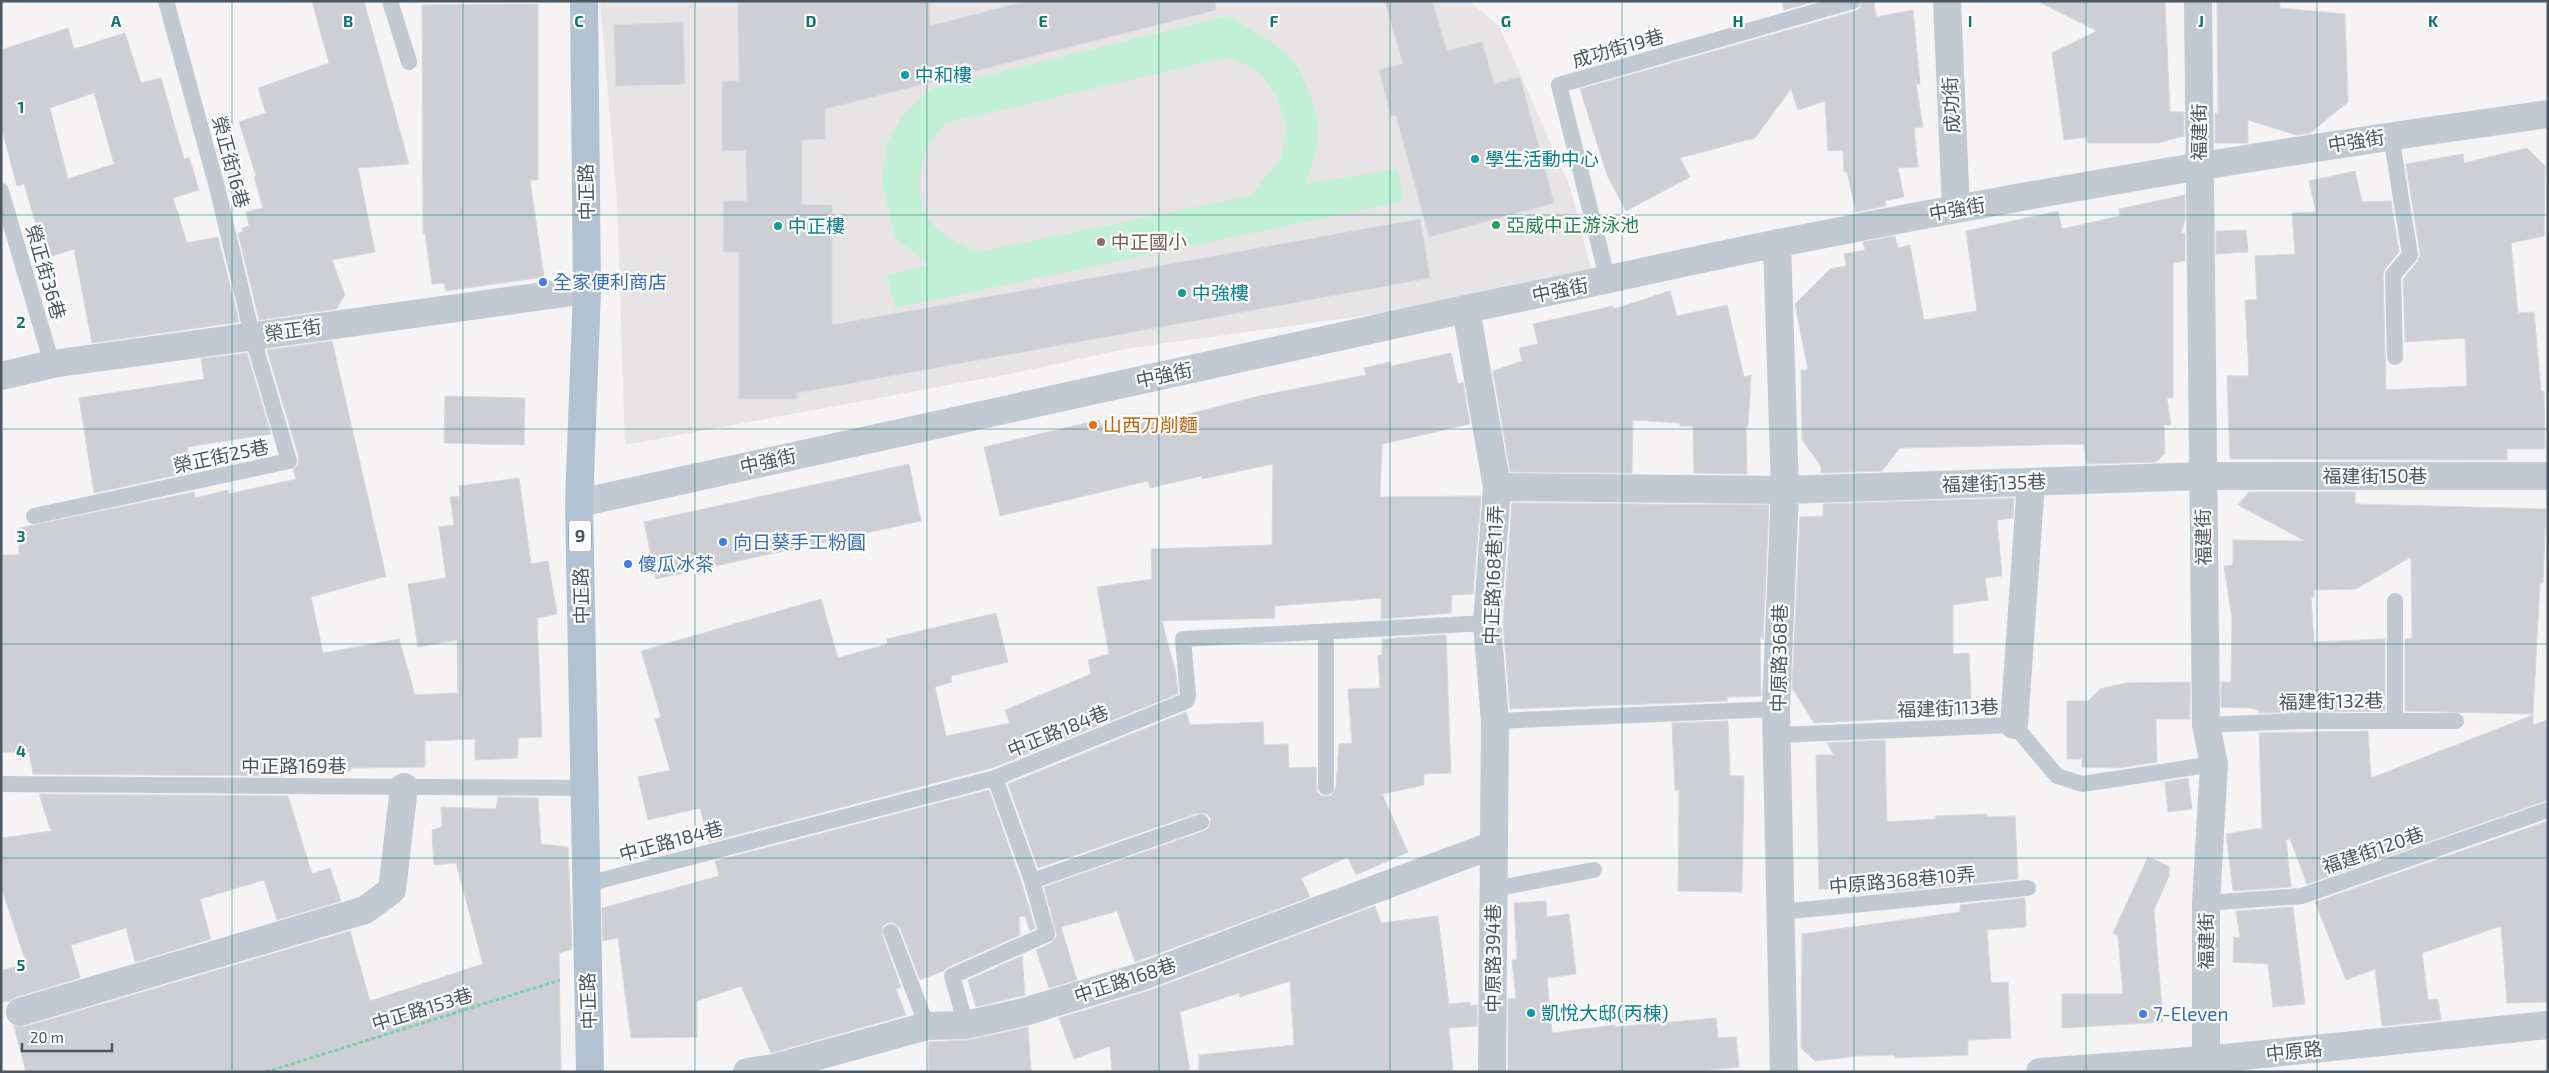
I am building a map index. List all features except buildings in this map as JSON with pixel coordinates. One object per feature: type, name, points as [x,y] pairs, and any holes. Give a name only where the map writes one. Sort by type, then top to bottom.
[{"type":"main road","name":"中正路","points":[[584,1],[587,290],[579,503],[590,1072]]},
{"type":"street","name":"成功街","points":[[1947,1],[1956,209]]},
{"type":"street","name":"福建街","points":[[2198,1],[2206,725],[2214,764],[2206,903],[2205,1066]]},
{"type":"street","name":"中強街","points":[[579,503],[1466,308],[1608,281],[1777,244],[1956,209],[2199,168],[2391,136],[2548,114]]},
{"type":"street","name":"中原路368巷","points":[[1777,244],[1785,490],[1777,722],[1784,1072]]},
{"type":"street","name":"榮正街","points":[[1,376],[52,364],[587,290]]},
{"type":"street","name":"中正路168巷11弄","points":[[1466,308],[1497,487],[1487,623],[1495,721],[1493,845]]},
{"type":"street","name":"福建街150巷","points":[[2202,476],[2548,476]]},
{"type":"street","name":"福建街135巷","points":[[1497,487],[1785,490],[2202,476]]},
{"type":"street","points":[[2014,725],[2031,482]]},
{"type":"street","points":[[20,1012],[364,910],[392,890],[404,786]]},
{"type":"street","name":"中原路394巷","points":[[1492,1072],[1493,845]]},
{"type":"street","name":"中正路168巷","points":[[746,1072],[774,1068],[927,1026],[966,1025],[1024,1012],[1146,975],[1493,845]]},
{"type":"street","name":"中原路","points":[[2040,1072],[2205,1066],[2548,1025]]},
{"type":"lane","name":"榮正街16巷","points":[[166,1],[217,187],[252,335]]},
{"type":"lane","points":[[390,1],[409,62]]},
{"type":"lane","name":"成功街19巷","points":[[1608,281],[1559,85],[1853,1]]},
{"type":"lane","points":[[2391,136],[2410,255],[2393,275],[2395,357]]},
{"type":"lane","name":"榮正街36巷","points":[[1,191],[52,364]]},
{"type":"lane","name":"榮正街25巷","points":[[34,516],[289,461],[252,335]]},
{"type":"lane","points":[[2395,601],[2395,721]]},
{"type":"lane","name":"中正路184巷","points":[[587,884],[995,778],[1186,701],[1188,696],[1183,639],[1487,623]]},
{"type":"lane","points":[[1326,632],[1326,787]]},
{"type":"lane","name":"福建街132巷","points":[[2206,725],[2301,720],[2456,721]]},
{"type":"lane","name":"福建街113巷","points":[[1495,721],[2014,725],[2058,776],[2082,784],[2214,764]]},
{"type":"lane","points":[[966,1025],[952,976],[1047,934],[1032,880],[995,778]]},
{"type":"lane","name":"中正路169巷","points":[[1,784],[586,788]]},
{"type":"lane","name":"福建街120巷","points":[[2206,903],[2302,896],[2548,810]]},
{"type":"lane","points":[[1032,880],[1201,822]]},
{"type":"lane","points":[[1493,889],[1594,870]]},
{"type":"lane","name":"中原路368巷10弄","points":[[1780,912],[2028,888]]},
{"type":"lane","points":[[891,932],[927,1026]]},
{"type":"path","name":"中正路153巷","points":[[266,1072],[587,972]]},
{"type":"shaded area","name":"中正國小","points":[[600,1],[1469,1],[1499,26],[1570,187],[1595,284],[1130,348],[1019,372],[625,445],[617,200]]},
{"type":"green space","points":[[1227,16],[1261,36],[1286,54],[1296,66],[1305,84],[1316,114],[1318,131],[1316,151],[1306,184],[1397,169],[1404,201],[895,308],[887,275],[929,265],[895,237],[882,182],[887,143],[904,114],[931,89]],"holes":[[[1229,57],[1260,72],[1278,99],[1287,128],[1281,159],[1250,196],[979,252],[947,237],[934,225],[925,212],[920,197],[919,182],[922,166],[927,150],[945,123]]]},
{"type":"place","name":"中和樓","points":[[905,75]]},
{"type":"place","name":"學生活動中心","points":[[1475,159]]},
{"type":"place","name":"亞威中正游泳池","points":[[1496,225]]},
{"type":"place","name":"中正樓","points":[[778,226]]},
{"type":"place","name":"中正國小","points":[[1101,242]]},
{"type":"place","name":"全家便利商店","points":[[543,282]]},
{"type":"place","name":"中強樓","points":[[1182,293]]},
{"type":"place","name":"山西刀削麵","points":[[1093,425]]},
{"type":"place","name":"向日葵手工粉圓","points":[[723,542]]},
{"type":"place","name":"傻瓜冰茶","points":[[628,564]]},
{"type":"place","name":"凱悅大邸(丙棟)","points":[[1531,1013]]},
{"type":"place","name":"7-Eleven","points":[[2143,1014]]}]
